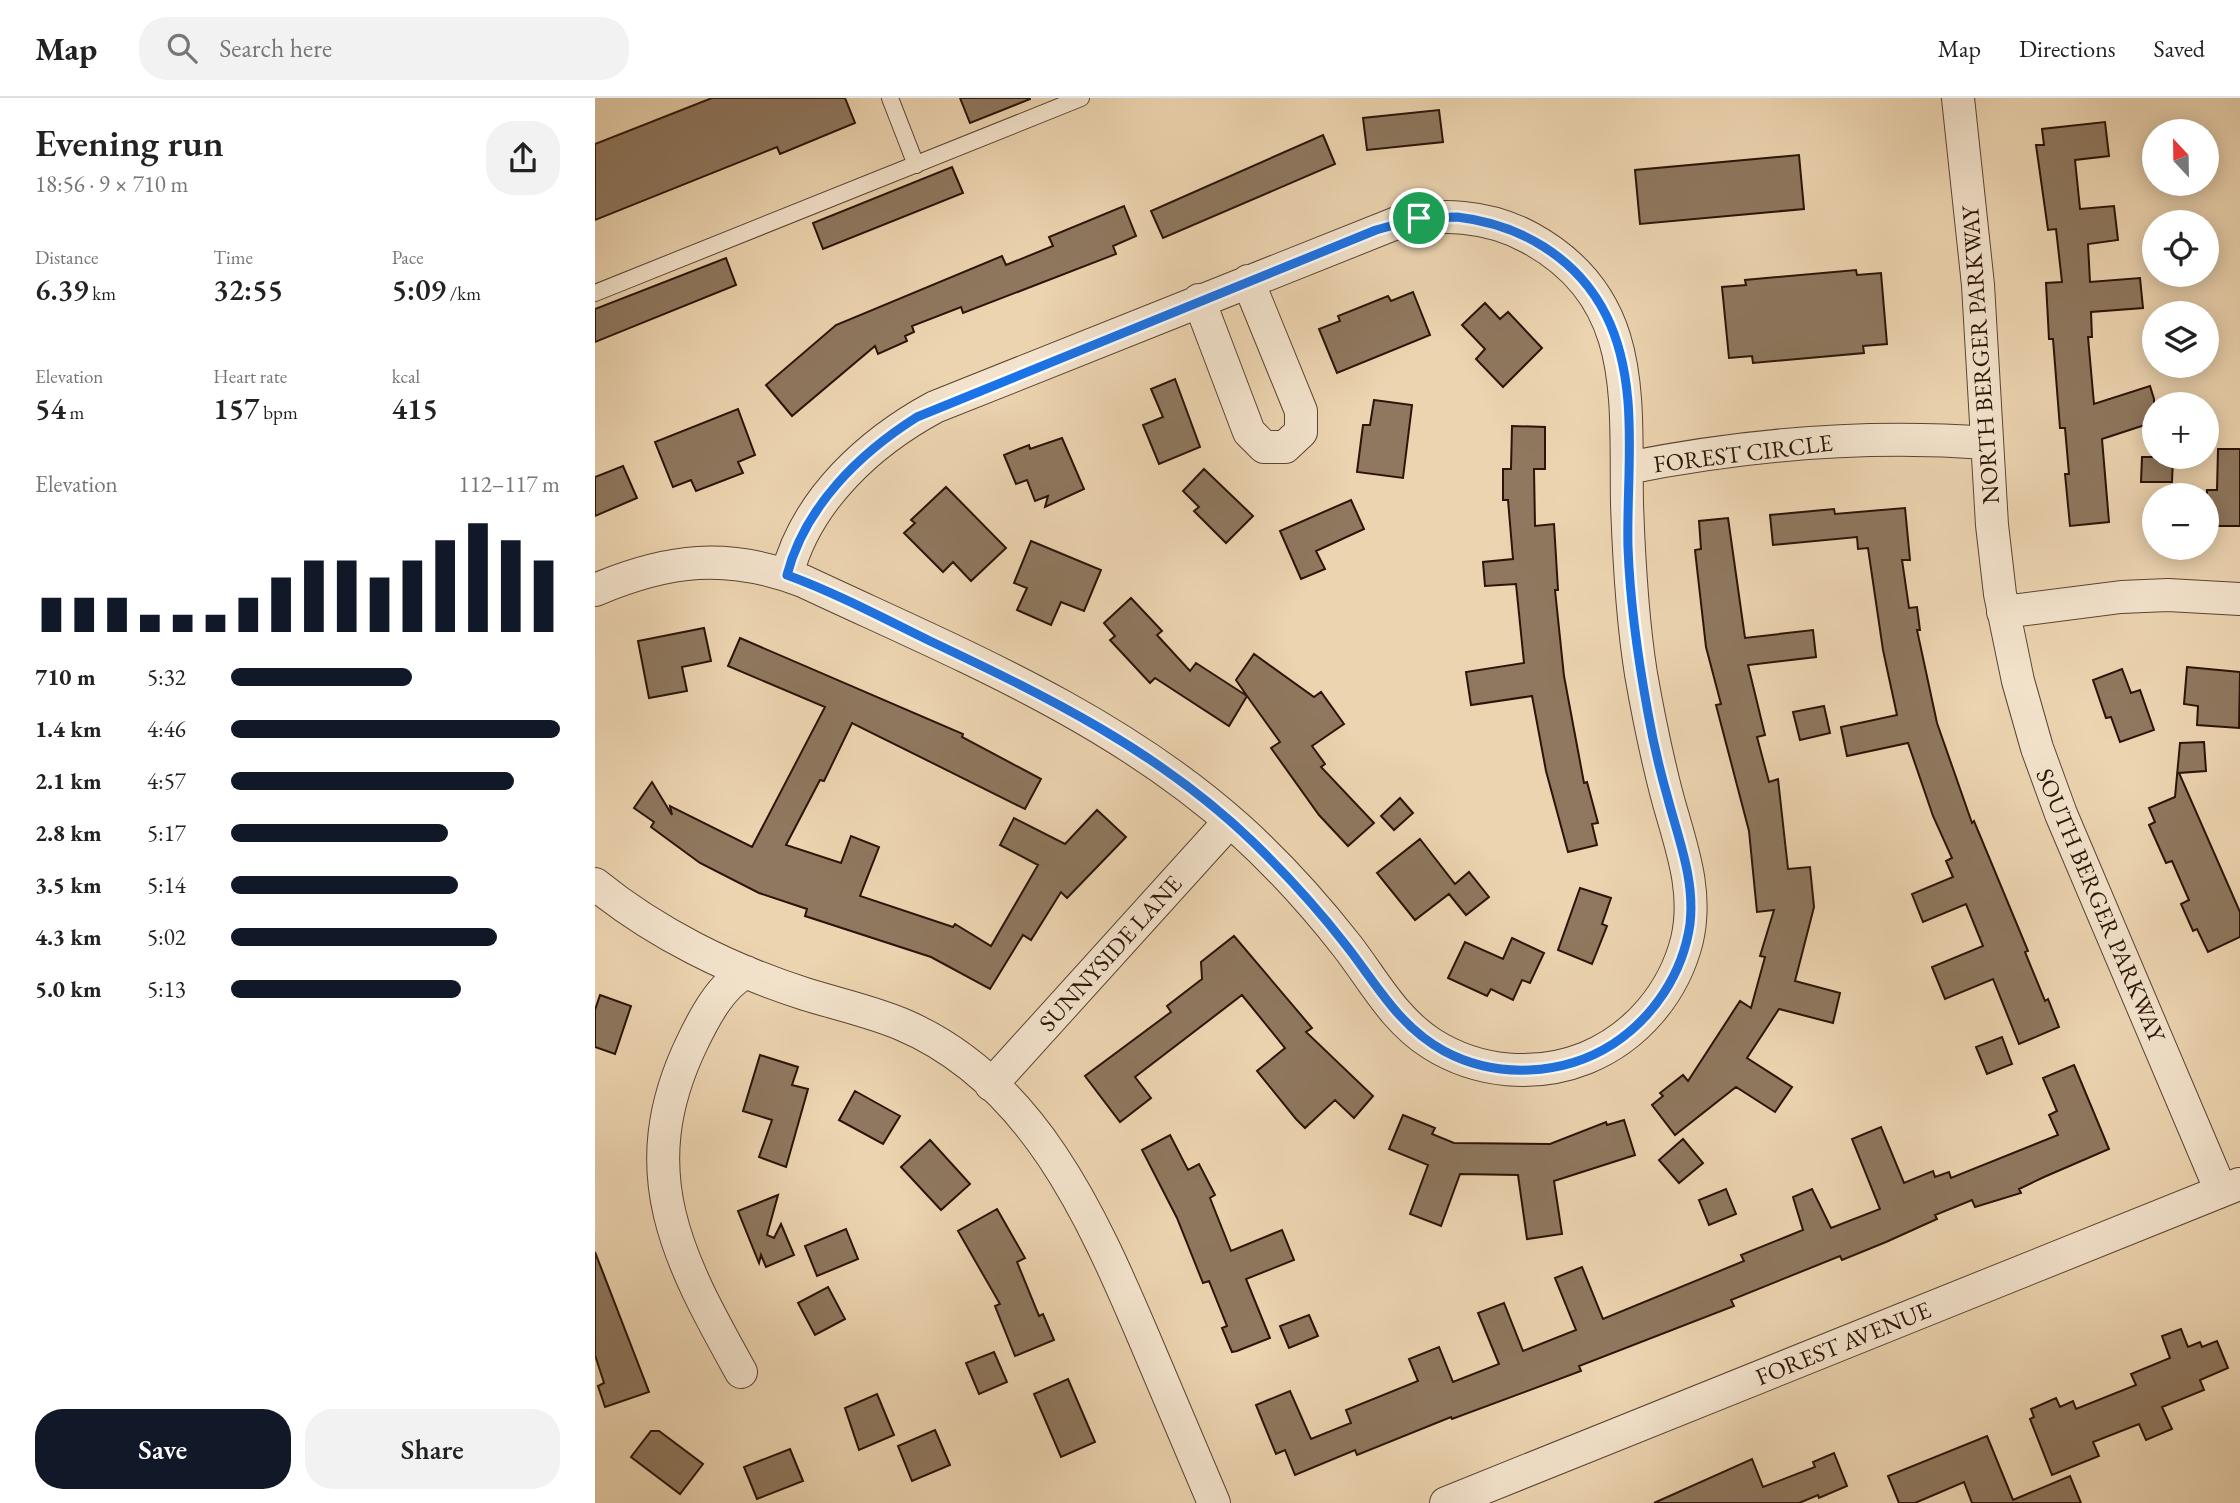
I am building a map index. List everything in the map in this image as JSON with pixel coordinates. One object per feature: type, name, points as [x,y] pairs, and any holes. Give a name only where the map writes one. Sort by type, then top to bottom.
[{"type":"street","name":"NORTH BERGER PARKWAY","points":[[1958,98],[1978,285],[1992,525],[2003,612]]},
{"type":"street","points":[[787,575],[801,541],[827,497],[853,466],[891,433],[944,403],[1376,230],[1419,218],[1476,219],[1524,235],[1551,251],[1575,272],[1608,319],[1625,374],[1627,468]]},
{"type":"street","points":[[1199,300],[1249,432],[1264,447],[1285,447],[1300,432],[1301,411],[1248,281]]},
{"type":"street","name":"FOREST CIRCLE","points":[[595,590],[650,569],[682,563],[739,564],[787,575],[1077,712],[1157,763],[1230,821],[1312,903],[1398,1016],[1425,1039],[1447,1053],[1498,1069],[1542,1069],[1584,1059],[1630,1031],[1660,999],[1677,969],[1689,926],[1689,873],[1657,754],[1641,674],[1629,561],[1627,468],[1719,451],[1810,442],[1898,439],[1987,443]]},
{"type":"street","points":[[2003,612],[2132,596],[2240,599]]},
{"type":"street","name":"SOUTH BERGER PARKWAY","points":[[2003,612],[2021,692],[2048,781],[2231,1187]]},
{"type":"street","name":"SUNNYSIDE LANE","points":[[991,1085],[1230,821]]},
{"type":"street","points":[[595,884],[659,927],[746,972],[902,1024],[955,1055],[991,1085],[1046,1146],[1088,1213],[1214,1503]]},
{"type":"street","points":[[741,1372],[680,1255],[668,1209],[664,1161],[669,1113],[685,1058],[718,1000],[736,977],[746,972]]},
{"type":"street","name":"FOREST AVENUE","points":[[1446,1503],[2231,1187]]},
{"type":"lane","points":[[890,98],[916,164]]},
{"type":"lane","points":[[595,293],[1081,98]]},
{"type":"building","points":[[712,98],[845,98],[855,123],[780,154],[777,147],[595,220],[595,144]]},
{"type":"building","points":[[960,98],[1030,98],[1030,99],[970,123]]},
{"type":"building","points":[[1439,110],[1443,142],[1367,150],[1363,118]]},
{"type":"building","points":[[2105,122],[2109,156],[2075,160],[2080,209],[2114,206],[2118,240],[2088,244],[2090,282],[2140,278],[2142,308],[2091,312],[2092,337],[2088,337],[2094,404],[2150,386],[2152,392],[2142,392],[2142,426],[2102,439],[2109,522],[2070,526],[2065,474],[2069,474],[2065,428],[2060,428],[2053,339],[2049,339],[2046,283],[2062,282],[2056,229],[2048,230],[2036,145],[2044,145],[2042,129]]},
{"type":"building","points":[[1323,135],[1335,164],[1163,238],[1151,211]]},
{"type":"building","points":[[1799,155],[1804,209],[1640,224],[1635,170]]},
{"type":"building","points":[[952,167],[963,193],[823,249],[813,223]]},
{"type":"building","points":[[1124,206],[1136,236],[1113,246],[1116,254],[963,313],[961,307],[912,326],[914,332],[905,336],[907,341],[878,354],[875,346],[792,416],[766,385],[836,325],[1002,256],[1006,265],[1053,246],[1049,237]]},
{"type":"building","points":[[726,258],[736,285],[595,342],[595,309]]},
{"type":"building","points":[[1856,270],[1857,275],[1881,273],[1887,344],[1863,346],[1864,353],[1753,363],[1752,356],[1729,358],[1722,287],[1746,285],[1745,280]]},
{"type":"building","points":[[1413,292],[1430,335],[1337,373],[1319,329],[1340,321],[1338,316],[1388,296],[1391,301]]},
{"type":"building","points":[[1485,303],[1500,319],[1508,312],[1542,348],[1503,387],[1476,359],[1485,349],[1462,325]]},
{"type":"building","points":[[1175,379],[1200,447],[1159,464],[1143,425],[1163,417],[1151,389]]},
{"type":"building","points":[[1374,400],[1412,405],[1403,478],[1357,472],[1363,425],[1370,425]]},
{"type":"building","points":[[738,409],[755,455],[738,462],[743,473],[696,491],[691,480],[673,487],[655,442]]},
{"type":"building","points":[[1512,426],[1545,427],[1545,469],[1534,469],[1535,526],[1554,524],[1558,590],[1555,590],[1564,676],[1584,783],[1587,782],[1598,823],[1592,824],[1597,845],[1568,852],[1546,771],[1532,696],[1471,705],[1466,672],[1524,663],[1516,584],[1485,586],[1483,562],[1513,559],[1508,500],[1503,500],[1503,469],[1511,469]]},
{"type":"building","points":[[1062,438],[1084,489],[1045,507],[1048,496],[1035,501],[1027,480],[1016,484],[1004,455],[1029,445],[1030,449]]},
{"type":"building","points":[[2219,449],[2240,449],[2240,526],[2219,526]]},
{"type":"building","points":[[2142,457],[2142,469],[2173,469],[2172,482],[2141,482]]},
{"type":"building","points":[[623,466],[637,498],[595,516],[595,477]]},
{"type":"building","points":[[1204,469],[1253,516],[1226,543],[1194,511],[1199,507],[1183,491]]},
{"type":"building","points":[[946,487],[1006,548],[971,581],[953,562],[943,572],[904,533],[915,523],[911,520]]},
{"type":"building","points":[[1351,500],[1364,529],[1316,551],[1325,569],[1301,579],[1280,531]]},
{"type":"building","points":[[1905,508],[1910,560],[1902,560],[1909,608],[1917,607],[1920,630],[1917,630],[1937,723],[1972,823],[1974,821],[2028,951],[2025,952],[2045,1001],[2048,999],[2059,1027],[2019,1044],[1993,979],[1945,999],[1932,967],[1983,946],[1966,904],[1923,922],[1912,894],[1953,877],[1946,861],[1952,858],[1933,816],[1908,743],[1847,756],[1841,727],[1897,715],[1883,650],[1868,548],[1858,549],[1857,537],[1773,545],[1770,515],[1834,509],[1835,514]]},
{"type":"building","points":[[1728,518],[1745,638],[1813,630],[1816,657],[1748,665],[1765,735],[1757,737],[1769,782],[1778,779],[1788,869],[1810,867],[1814,907],[1795,981],[1840,993],[1833,1023],[1779,1009],[1747,1058],[1792,1087],[1775,1112],[1736,1087],[1675,1135],[1652,1105],[1663,1096],[1660,1093],[1683,1075],[1688,1081],[1740,1001],[1751,1008],[1765,957],[1760,956],[1774,910],[1757,912],[1749,831],[1716,705],[1721,704],[1706,647],[1695,550],[1701,549],[1699,521]]},
{"type":"building","points":[[1031,541],[1101,570],[1084,611],[1061,602],[1051,625],[1017,610],[1027,588],[1014,583]]},
{"type":"building","points":[[1131,598],[1162,631],[1157,635],[1190,671],[1196,663],[1247,696],[1229,726],[1155,678],[1150,683],[1110,640],[1115,636],[1104,623]]},
{"type":"building","points":[[704,628],[711,661],[682,667],[687,691],[649,698],[638,641]]},
{"type":"building","points":[[740,638],[963,734],[962,737],[1041,779],[1025,809],[852,723],[824,781],[820,780],[786,845],[841,863],[851,836],[879,847],[860,896],[953,927],[955,924],[991,946],[1038,865],[1000,845],[1014,818],[1065,844],[1097,810],[1126,837],[1067,898],[1061,892],[1031,940],[1023,935],[990,989],[931,957],[805,916],[807,909],[759,893],[700,863],[651,827],[654,822],[634,808],[652,782],[672,815],[670,806],[752,847],[825,707],[728,666]]},
{"type":"building","points":[[1254,654],[1314,697],[1321,692],[1344,724],[1312,746],[1325,764],[1321,767],[1374,823],[1348,846],[1319,815],[1271,748],[1280,742],[1236,680]]},
{"type":"building","points":[[2187,667],[2240,672],[2239,728],[2197,725],[2198,706],[2184,704]]},
{"type":"building","points":[[2122,669],[2131,693],[2140,690],[2154,730],[2120,742],[2111,717],[2106,718],[2093,680]]},
{"type":"building","points":[[1824,706],[1830,733],[1800,740],[1793,712]]},
{"type":"building","points":[[2204,742],[2206,771],[2179,773],[2240,912],[2240,937],[2208,952],[2197,929],[2193,931],[2181,904],[2189,900],[2172,861],[2166,863],[2149,825],[2155,822],[2149,808],[2175,797],[2180,743]]},
{"type":"building","points":[[1400,798],[1413,813],[1394,830],[1381,816]]},
{"type":"building","points":[[1420,839],[1455,884],[1469,872],[1489,897],[1466,915],[1449,894],[1415,920],[1377,873]]},
{"type":"building","points":[[1580,888],[1611,898],[1602,924],[1607,926],[1592,964],[1558,950]]},
{"type":"building","points":[[1234,936],[1312,1028],[1306,1032],[1373,1096],[1354,1118],[1335,1100],[1305,1128],[1257,1071],[1285,1048],[1242,995],[1135,1077],[1151,1098],[1120,1122],[1085,1076],[1171,1012],[1167,1006],[1202,979],[1201,962]]},
{"type":"building","points":[[1512,938],[1544,953],[1530,983],[1522,980],[1513,1000],[1491,989],[1487,996],[1448,978],[1465,942],[1503,959]]},
{"type":"building","points":[[600,995],[631,1006],[615,1054],[595,1047],[595,1010]]},
{"type":"building","points":[[2002,1037],[2012,1064],[1987,1074],[1976,1047]]},
{"type":"building","points":[[760,1055],[798,1067],[792,1085],[808,1089],[786,1167],[759,1157],[772,1120],[743,1111]]},
{"type":"building","points":[[2074,1065],[2109,1149],[2019,1189],[2021,1193],[1975,1207],[1972,1200],[1935,1215],[1937,1219],[1886,1242],[1842,1260],[1840,1256],[1731,1300],[1734,1306],[1579,1366],[1581,1371],[1452,1419],[1451,1417],[1357,1455],[1355,1450],[1295,1475],[1285,1450],[1276,1454],[1256,1405],[1290,1391],[1311,1439],[1351,1423],[1346,1410],[1418,1381],[1409,1359],[1439,1347],[1453,1382],[1499,1364],[1478,1313],[1504,1303],[1523,1351],[1576,1330],[1555,1278],[1582,1267],[1603,1319],[1744,1261],[1741,1255],[1803,1230],[1793,1197],[1812,1189],[1831,1228],[1880,1209],[1852,1139],[1881,1127],[1904,1183],[1933,1171],[1935,1177],[1949,1172],[1951,1178],[2058,1135],[2049,1115],[2057,1111],[2043,1078]]},
{"type":"building","points":[[855,1091],[900,1116],[883,1144],[839,1120]]},
{"type":"building","points":[[1403,1115],[1435,1128],[1432,1134],[1454,1143],[1550,1144],[1606,1122],[1607,1125],[1624,1120],[1635,1155],[1554,1181],[1562,1234],[1527,1239],[1518,1175],[1460,1174],[1441,1226],[1410,1214],[1428,1165],[1389,1149]]},
{"type":"building","points":[[1170,1135],[1188,1170],[1199,1164],[1215,1195],[1210,1198],[1231,1251],[1282,1230],[1294,1260],[1246,1279],[1270,1338],[1232,1352],[1222,1328],[1227,1326],[1209,1281],[1203,1283],[1177,1218],[1142,1150]]},
{"type":"building","points":[[1683,1139],[1703,1163],[1679,1183],[1659,1160]]},
{"type":"building","points":[[930,1140],[970,1184],[941,1210],[901,1167]]},
{"type":"building","points":[[1726,1189],[1736,1214],[1709,1225],[1699,1200]]},
{"type":"building","points":[[778,1195],[767,1235],[774,1238],[781,1224],[794,1255],[766,1267],[761,1255],[759,1263],[738,1211]]},
{"type":"building","points":[[997,1209],[1025,1258],[1017,1262],[1039,1316],[1043,1314],[1054,1340],[1015,1356],[995,1306],[1000,1304],[958,1231]]},
{"type":"building","points":[[846,1229],[858,1259],[817,1276],[805,1246]]},
{"type":"building","points":[[595,1252],[649,1392],[605,1407],[598,1386],[604,1383],[595,1355]]},
{"type":"building","points":[[828,1287],[845,1319],[815,1335],[798,1303]]},
{"type":"building","points":[[1309,1315],[1318,1336],[1289,1348],[1280,1326]]},
{"type":"building","points":[[2181,1329],[2188,1347],[2200,1342],[2202,1347],[2217,1341],[2228,1368],[2200,1380],[2204,1390],[2162,1407],[2172,1429],[2146,1440],[2139,1424],[2093,1442],[2099,1456],[2052,1475],[2030,1419],[2034,1417],[2031,1409],[2056,1398],[2060,1407],[2073,1401],[2076,1409],[2136,1385],[2131,1374],[2170,1358],[2162,1336]]},
{"type":"building","points":[[994,1352],[1007,1382],[979,1394],[966,1363]]},
{"type":"building","points":[[1068,1379],[1095,1442],[1061,1457],[1034,1394]]},
{"type":"building","points":[[877,1394],[894,1435],[859,1450],[845,1408]]},
{"type":"building","points":[[935,1430],[950,1465],[912,1481],[898,1446]]},
{"type":"building","points":[[651,1431],[659,1431],[703,1464],[680,1494],[631,1457]]},
{"type":"building","points":[[1987,1436],[2013,1500],[2070,1476],[2081,1503],[1972,1503],[1964,1482],[1915,1503],[1899,1503],[1888,1476]]},
{"type":"building","points":[[790,1449],[803,1481],[757,1499],[744,1467]]},
{"type":"building","points":[[1834,1453],[1847,1486],[1819,1498],[1818,1495],[1799,1503],[1654,1503],[1752,1459],[1763,1487],[1815,1467],[1813,1462]]},
{"type":"route","points":[[1457,217],[1500,225],[1551,251],[1584,282],[1602,308],[1615,337],[1625,374],[1633,612],[1648,714],[1666,794],[1689,873],[1689,926],[1677,969],[1660,999],[1643,1020],[1601,1051],[1568,1064],[1542,1069],[1489,1067],[1455,1057],[1418,1034],[1398,1016],[1346,945],[1286,874],[1194,791],[1132,746],[1043,694],[787,575],[810,523],[833,489],[875,446],[917,417],[953,399],[1376,230],[1419,218],[1457,217]]}]
